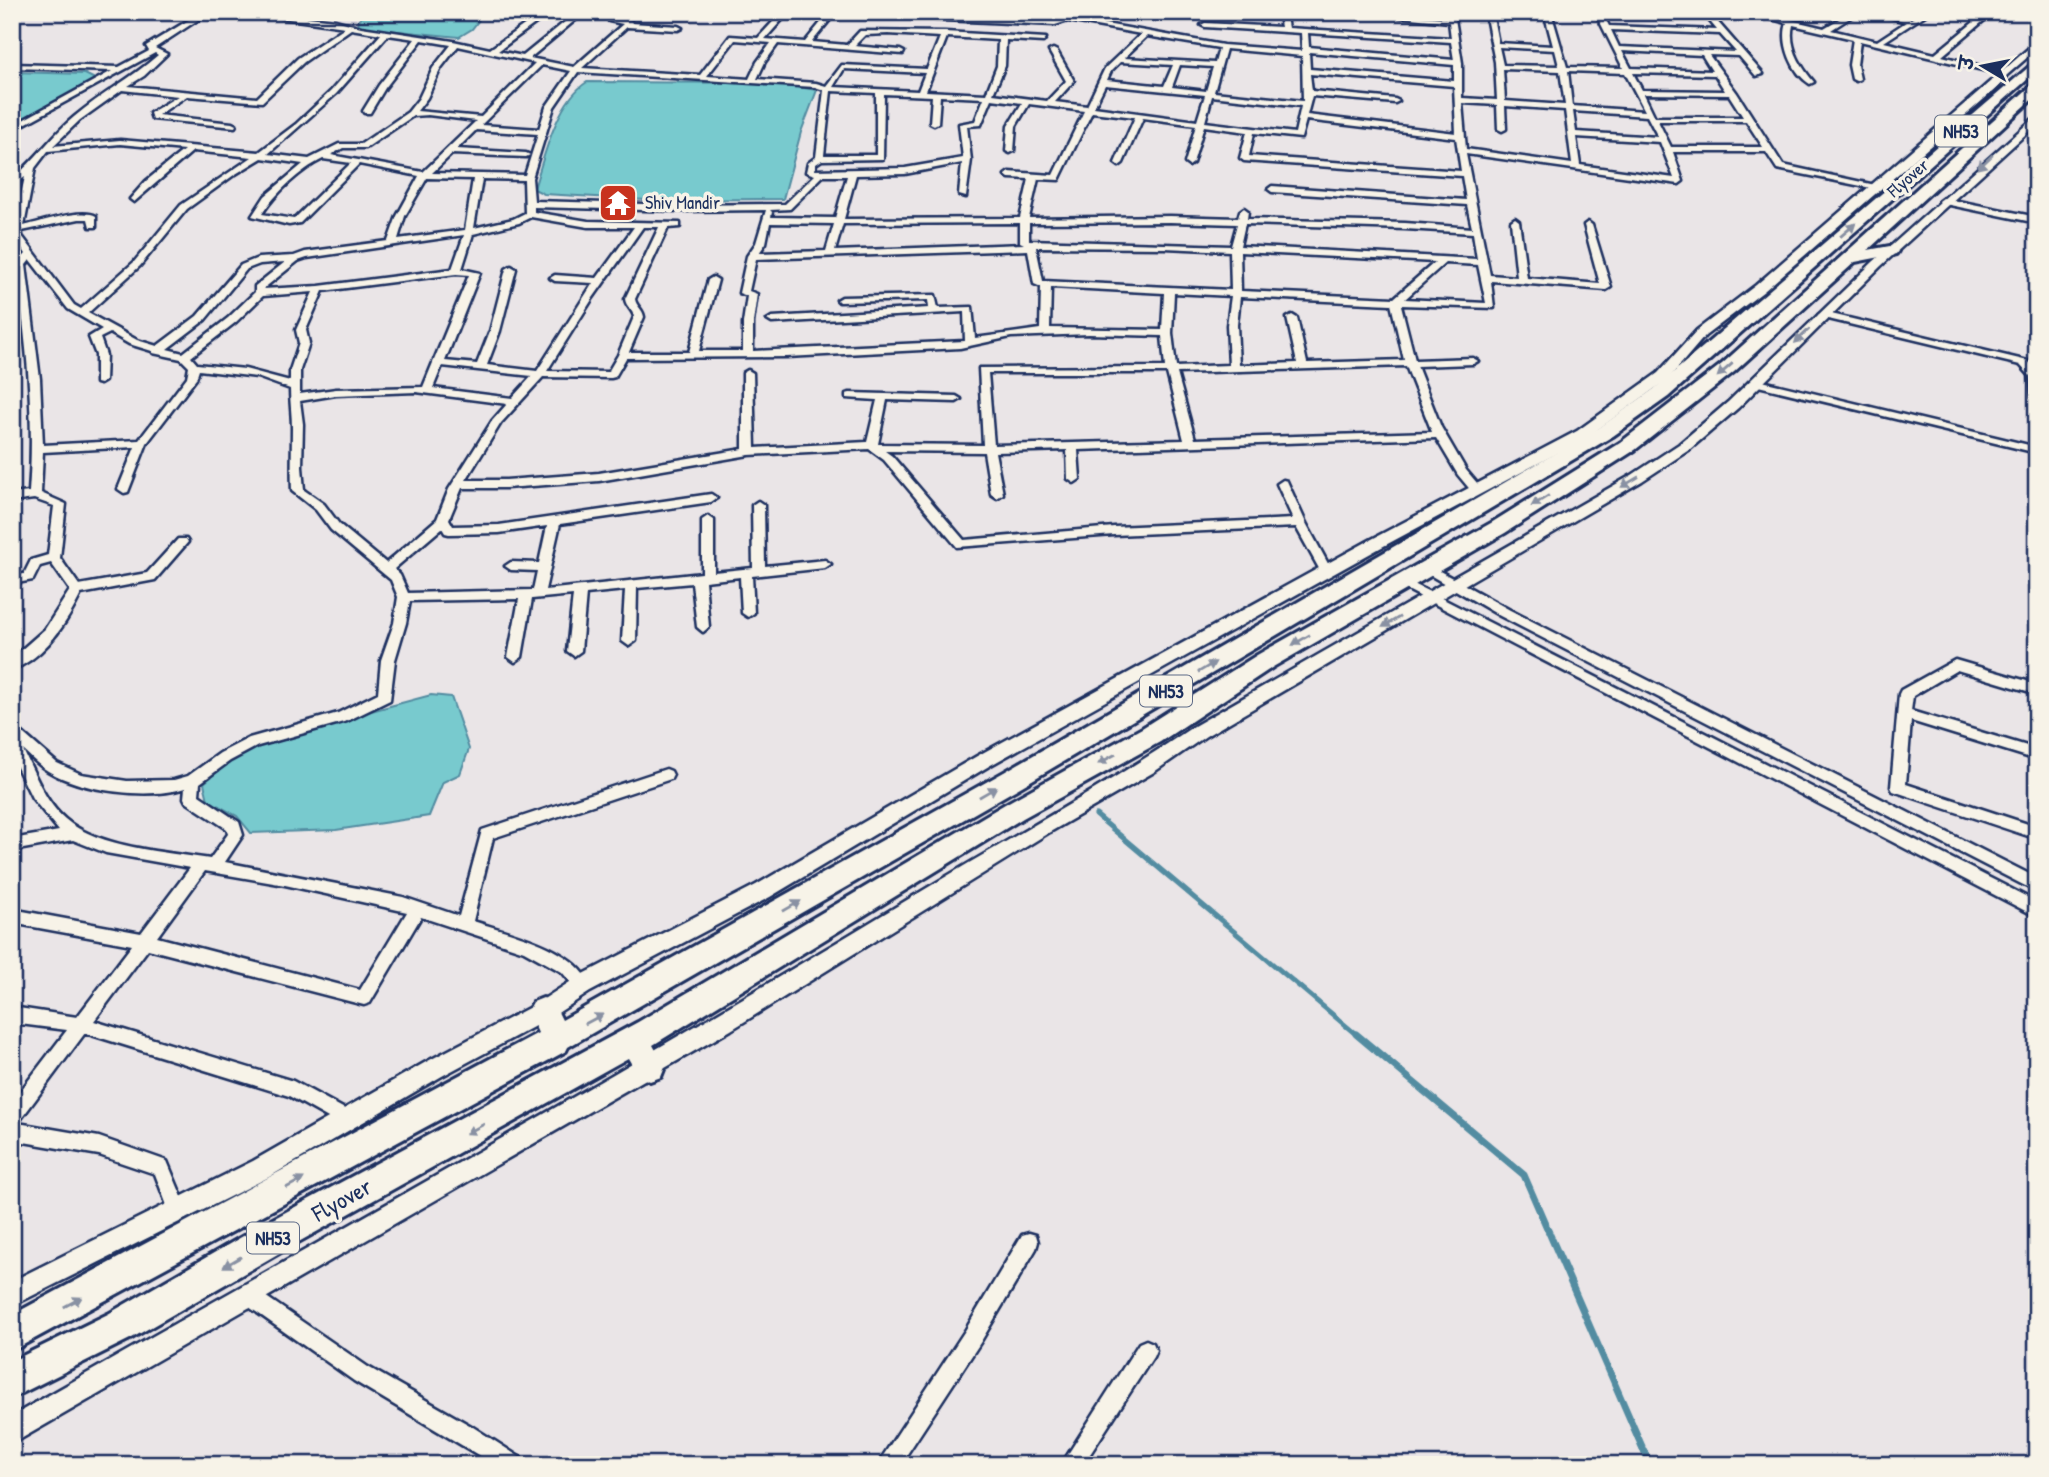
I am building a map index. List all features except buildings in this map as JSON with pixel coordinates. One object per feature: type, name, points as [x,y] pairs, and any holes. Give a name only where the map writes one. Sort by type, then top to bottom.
[{"type":"highway","name":"Flyover","points":[[1881,192],[2037,64]]},
{"type":"highway","name":"Flyover","points":[[1848,258],[2037,88]]},
{"type":"highway","points":[[1848,258],[1890,251]]},
{"type":"highway","name":"NH53","points":[[556,1041],[1188,679],[1606,432],[1661,393],[1808,256]]},
{"type":"highway","name":"NH53","points":[[634,1040],[1014,811],[1151,735],[1265,661],[1497,528],[1639,438],[1728,368],[1848,258]]},
{"type":"highway","points":[[543,1011],[556,1041]]},
{"type":"highway","name":"Flyover","points":[[12,1380],[120,1326],[283,1232],[634,1040]]},
{"type":"highway","points":[[634,1040],[650,1067]]},
{"type":"highway","name":"Flyover","points":[[12,1334],[556,1041]]},
{"type":"street","points":[[94,14],[121,12]]},
{"type":"street","points":[[12,183],[31,168],[77,118],[121,88],[163,54],[149,48],[207,12]]},
{"type":"street","points":[[242,12],[352,25],[361,29],[456,44],[576,70],[816,85],[828,89],[988,96],[1298,136]]},
{"type":"street","points":[[491,52],[548,12]]},
{"type":"street","points":[[524,59],[582,12]]},
{"type":"street","points":[[530,209],[528,178],[550,107],[576,70],[629,22],[613,21],[620,12]]},
{"type":"street","points":[[760,40],[786,12]]},
{"type":"street","points":[[811,12],[986,15],[1055,23],[1067,19],[1075,12]]},
{"type":"street","points":[[1281,12],[1285,30]]},
{"type":"street","points":[[1031,245],[1039,284],[1046,285],[1491,306],[1461,151],[1458,63],[1451,16],[1356,12]]},
{"type":"street","points":[[1488,12],[1499,66],[1502,129]]},
{"type":"street","points":[[1546,12],[1564,70],[1576,166]]},
{"type":"street","points":[[1461,151],[1679,181],[1666,145],[1598,12]]},
{"type":"street","points":[[1705,12],[1759,74]]},
{"type":"street","points":[[1748,12],[1772,14],[1791,21],[2004,73]]},
{"type":"street","points":[[1827,29],[1856,12]]},
{"type":"street","points":[[1876,12],[1912,22]]},
{"type":"street","points":[[1880,42],[1927,12]]},
{"type":"street","points":[[1938,56],[1990,12]]},
{"type":"street","points":[[808,43],[832,13]]},
{"type":"street","points":[[978,36],[986,15]]},
{"type":"street","points":[[1067,19],[1223,47],[1458,63]]},
{"type":"street","points":[[1791,21],[1788,25],[1788,36],[1793,54],[1810,82]]},
{"type":"street","points":[[1205,24],[1455,40]]},
{"type":"street","points":[[121,88],[259,100],[302,60],[352,25]]},
{"type":"street","points":[[626,25],[678,28]]},
{"type":"street","points":[[1606,28],[1722,32]]},
{"type":"street","points":[[1298,163],[1298,136],[1305,117],[1308,93],[1304,31]]},
{"type":"street","points":[[82,313],[137,264],[184,207],[261,155],[305,120],[356,69],[371,46],[387,32]]},
{"type":"street","points":[[849,47],[863,33],[945,34],[1043,40]]},
{"type":"street","points":[[1009,175],[1056,178],[1102,82],[1116,60],[1146,33]]},
{"type":"street","points":[[920,93],[945,34]]},
{"type":"street","points":[[1856,79],[1853,65],[1857,37]]},
{"type":"street","points":[[702,78],[733,38],[900,52]]},
{"type":"street","points":[[963,195],[967,160],[963,124],[978,123],[1001,66],[1002,38]]},
{"type":"street","points":[[367,111],[419,39]]},
{"type":"street","points":[[751,81],[777,41]]},
{"type":"street","points":[[357,161],[297,221],[256,216],[268,198],[310,162],[342,146],[363,146],[411,114],[424,98],[437,68],[456,44]]},
{"type":"street","points":[[12,1294],[261,1169],[543,1011],[583,985],[763,891],[982,761],[1326,571],[1582,434],[1663,376],[1701,333],[1808,256],[1881,192],[2037,44]]},
{"type":"street","points":[[1495,45],[1557,48]]},
{"type":"street","points":[[1189,163],[1223,47]]},
{"type":"street","points":[[1616,49],[1741,54]]},
{"type":"street","points":[[12,129],[154,51]]},
{"type":"street","points":[[1049,103],[1070,81],[1053,51]]},
{"type":"street","points":[[1705,54],[1780,167],[1881,192]]},
{"type":"street","points":[[1116,60],[1219,65]]},
{"type":"street","points":[[391,243],[410,198],[425,175],[540,63]]},
{"type":"street","points":[[1167,89],[1178,63]]},
{"type":"street","points":[[12,66],[118,69]]},
{"type":"street","points":[[1499,66],[1719,73]]},
{"type":"street","points":[[820,158],[828,89],[842,67],[928,71]]},
{"type":"street","points":[[1307,71],[1458,84]]},
{"type":"street","points":[[1102,82],[1307,104]]},
{"type":"street","points":[[880,92],[880,157],[820,158],[812,163],[810,172],[852,174],[905,171],[967,160]]},
{"type":"street","points":[[1640,92],[1732,93]]},
{"type":"street","points":[[1308,93],[1395,101]]},
{"type":"street","points":[[186,94],[153,115],[232,125]]},
{"type":"street","points":[[934,123],[936,94]]},
{"type":"street","points":[[1010,151],[1012,126],[1027,100]]},
{"type":"street","points":[[1458,100],[1651,117],[1750,119]]},
{"type":"street","points":[[411,114],[428,113],[481,119]]},
{"type":"street","points":[[1119,163],[1140,115]]},
{"type":"street","points":[[1305,117],[1460,135]]},
{"type":"street","points":[[12,1431],[650,1067],[804,976],[1043,827],[1147,767],[1200,731],[1613,492],[1684,447],[1733,405],[1943,201],[2037,118]]},
{"type":"street","points":[[472,127],[543,132]]},
{"type":"street","points":[[1251,130],[1244,158],[1466,174]]},
{"type":"street","points":[[1572,134],[1666,145],[1770,150]]},
{"type":"street","points":[[46,149],[120,142],[310,162]]},
{"type":"street","points":[[134,199],[190,150]]},
{"type":"street","points":[[449,151],[526,155]]},
{"type":"street","points":[[322,156],[425,175],[528,178]]},
{"type":"street","points":[[12,171],[31,168]]},
{"type":"street","points":[[12,250],[31,168]]},
{"type":"street","points":[[260,293],[258,288],[295,259],[305,255],[469,232],[516,221],[530,209],[787,207],[821,174]]},
{"type":"street","points":[[830,253],[852,174]]},
{"type":"street","points":[[456,271],[469,232],[478,176]]},
{"type":"street","points":[[1031,245],[1025,242],[1024,222],[1034,176]]},
{"type":"street","points":[[1272,189],[1471,203]]},
{"type":"street","points":[[1943,201],[2037,220]]},
{"type":"street","points":[[748,354],[752,294],[744,293],[752,256],[761,243],[768,220],[768,208]]},
{"type":"street","points":[[530,209],[588,223],[677,225]]},
{"type":"street","points":[[16,233],[88,215],[92,216],[93,225]]},
{"type":"street","points":[[768,220],[1024,222],[1243,216],[1477,231]]},
{"type":"street","points":[[1234,366],[1232,325],[1236,293],[1235,249],[1243,216]]},
{"type":"street","points":[[1515,221],[1522,280]]},
{"type":"street","points":[[1486,278],[1608,285],[1588,225]]},
{"type":"street","points":[[385,570],[442,521],[497,421],[540,374],[639,226]]},
{"type":"street","points":[[439,363],[540,374],[611,376],[639,317],[630,299],[663,226]]},
{"type":"street","points":[[16,233],[30,255],[72,307],[110,330],[157,351],[185,357],[194,367],[246,372],[280,379],[296,392],[427,391],[515,402]]},
{"type":"street","points":[[752,256],[1031,245],[1235,249],[1482,262]]},
{"type":"street","points":[[30,255],[21,264],[34,362],[38,449],[35,495]]},
{"type":"street","points":[[157,351],[201,318],[244,267],[258,261],[295,259]]},
{"type":"street","points":[[1396,302],[1443,260]]},
{"type":"street","points":[[481,367],[495,331],[511,269]]},
{"type":"street","points":[[185,357],[232,320],[260,293],[319,289],[456,271],[475,273],[427,391]]},
{"type":"street","points":[[555,278],[600,281]]},
{"type":"street","points":[[693,355],[713,280]]},
{"type":"street","points":[[1045,331],[1046,285]]},
{"type":"street","points":[[12,732],[52,767],[79,779],[127,787],[174,786],[193,780],[225,757],[254,742],[342,717],[385,696],[388,660],[400,623],[404,597],[396,578],[335,527],[320,508],[298,491],[296,467],[299,444],[294,405],[295,370],[304,343],[301,330],[319,289]]},
{"type":"street","points":[[1169,290],[1167,333],[1171,370],[1190,442]]},
{"type":"street","points":[[842,300],[932,297],[934,311]]},
{"type":"street","points":[[1396,302],[1400,332],[1440,435],[1462,472],[1477,490]]},
{"type":"street","points":[[772,320],[969,309],[970,342]]},
{"type":"street","points":[[1823,316],[2024,363],[2035,374],[2037,398]]},
{"type":"street","points":[[1292,318],[1303,367]]},
{"type":"street","points":[[100,380],[101,355],[94,337],[110,330]]},
{"type":"street","points":[[623,355],[748,354],[960,345],[1022,332],[1045,331],[1167,333]]},
{"type":"street","points":[[997,494],[989,449],[983,370],[1171,370],[1234,366],[1303,367],[1473,361]]},
{"type":"street","points":[[124,489],[142,443],[192,377],[194,367]]},
{"type":"street","points":[[748,373],[749,452]]},
{"type":"street","points":[[1754,383],[2037,450]]},
{"type":"street","points":[[850,396],[956,398]]},
{"type":"street","points":[[873,446],[883,396]]},
{"type":"street","points":[[460,484],[506,484],[599,477],[749,452],[873,446],[989,449],[1440,435]]},
{"type":"street","points":[[38,449],[142,443]]},
{"type":"street","points":[[873,446],[888,457],[961,544],[1114,531],[1300,523]]},
{"type":"street","points":[[1072,446],[1074,479]]},
{"type":"street","points":[[1283,484],[1326,571]]},
{"type":"street","points":[[12,498],[35,495],[60,504],[54,558],[76,590]]},
{"type":"street","points":[[442,521],[449,530],[499,529],[711,498]]},
{"type":"street","points":[[748,613],[758,505]]},
{"type":"street","points":[[703,627],[703,576],[708,520]]},
{"type":"street","points":[[515,657],[532,594],[545,567],[554,522]]},
{"type":"street","points":[[76,590],[151,578],[181,542]]},
{"type":"street","points":[[12,580],[29,577],[35,563],[54,558]]},
{"type":"street","points":[[404,597],[532,594],[825,564]]},
{"type":"street","points":[[511,566],[545,567]]},
{"type":"street","points":[[1427,568],[1504,613],[2037,886]]},
{"type":"street","points":[[1402,582],[2037,910]]},
{"type":"street","points":[[629,640],[631,585]]},
{"type":"street","points":[[12,665],[43,643],[66,612],[76,590]]},
{"type":"street","points":[[574,651],[580,590]]},
{"type":"street","points":[[2037,689],[1955,665],[1906,694],[1898,787],[2037,833]]},
{"type":"street","points":[[1904,714],[2037,755]]},
{"type":"street","points":[[12,740],[37,794],[58,822],[74,834],[106,847],[208,865],[417,909],[529,946],[568,967],[583,985]]},
{"type":"street","points":[[464,926],[487,834],[666,775]]},
{"type":"street","points":[[12,1117],[147,941],[208,865],[236,835],[234,826],[191,797],[193,780]]},
{"type":"street","points":[[12,845],[74,834]]},
{"type":"street","points":[[12,916],[147,941],[247,966],[298,984],[364,998],[417,909]]},
{"type":"street","points":[[12,1015],[83,1025],[293,1089],[346,1119]]},
{"type":"street","points":[[12,1131],[99,1146],[161,1167],[178,1209]]},
{"type":"street","points":[[887,1465],[973,1336],[1029,1242]]},
{"type":"street","points":[[249,1295],[361,1374],[466,1434],[514,1465]]},
{"type":"street","points":[[1071,1465],[1146,1350]]},
{"type":"water","points":[[366,12],[485,12],[472,29],[459,37],[367,28],[359,25],[358,21]]},
{"type":"water","points":[[12,72],[85,74],[97,80],[12,124]]},
{"type":"water","points":[[587,82],[772,83],[817,90],[801,132],[783,199],[647,200],[544,194],[534,189],[553,130],[567,102]]},
{"type":"water","points":[[431,695],[451,697],[469,749],[460,774],[443,782],[429,816],[336,830],[251,833],[237,816],[208,800],[204,783],[235,756],[293,732]]},
{"type":"waterway","points":[[1096,815],[1358,1036]]},
{"type":"waterway","points":[[1356,1034],[1524,1175],[1650,1465]]},
{"type":"place","name":"Shiv Mandir","points":[[618,203]]}]
